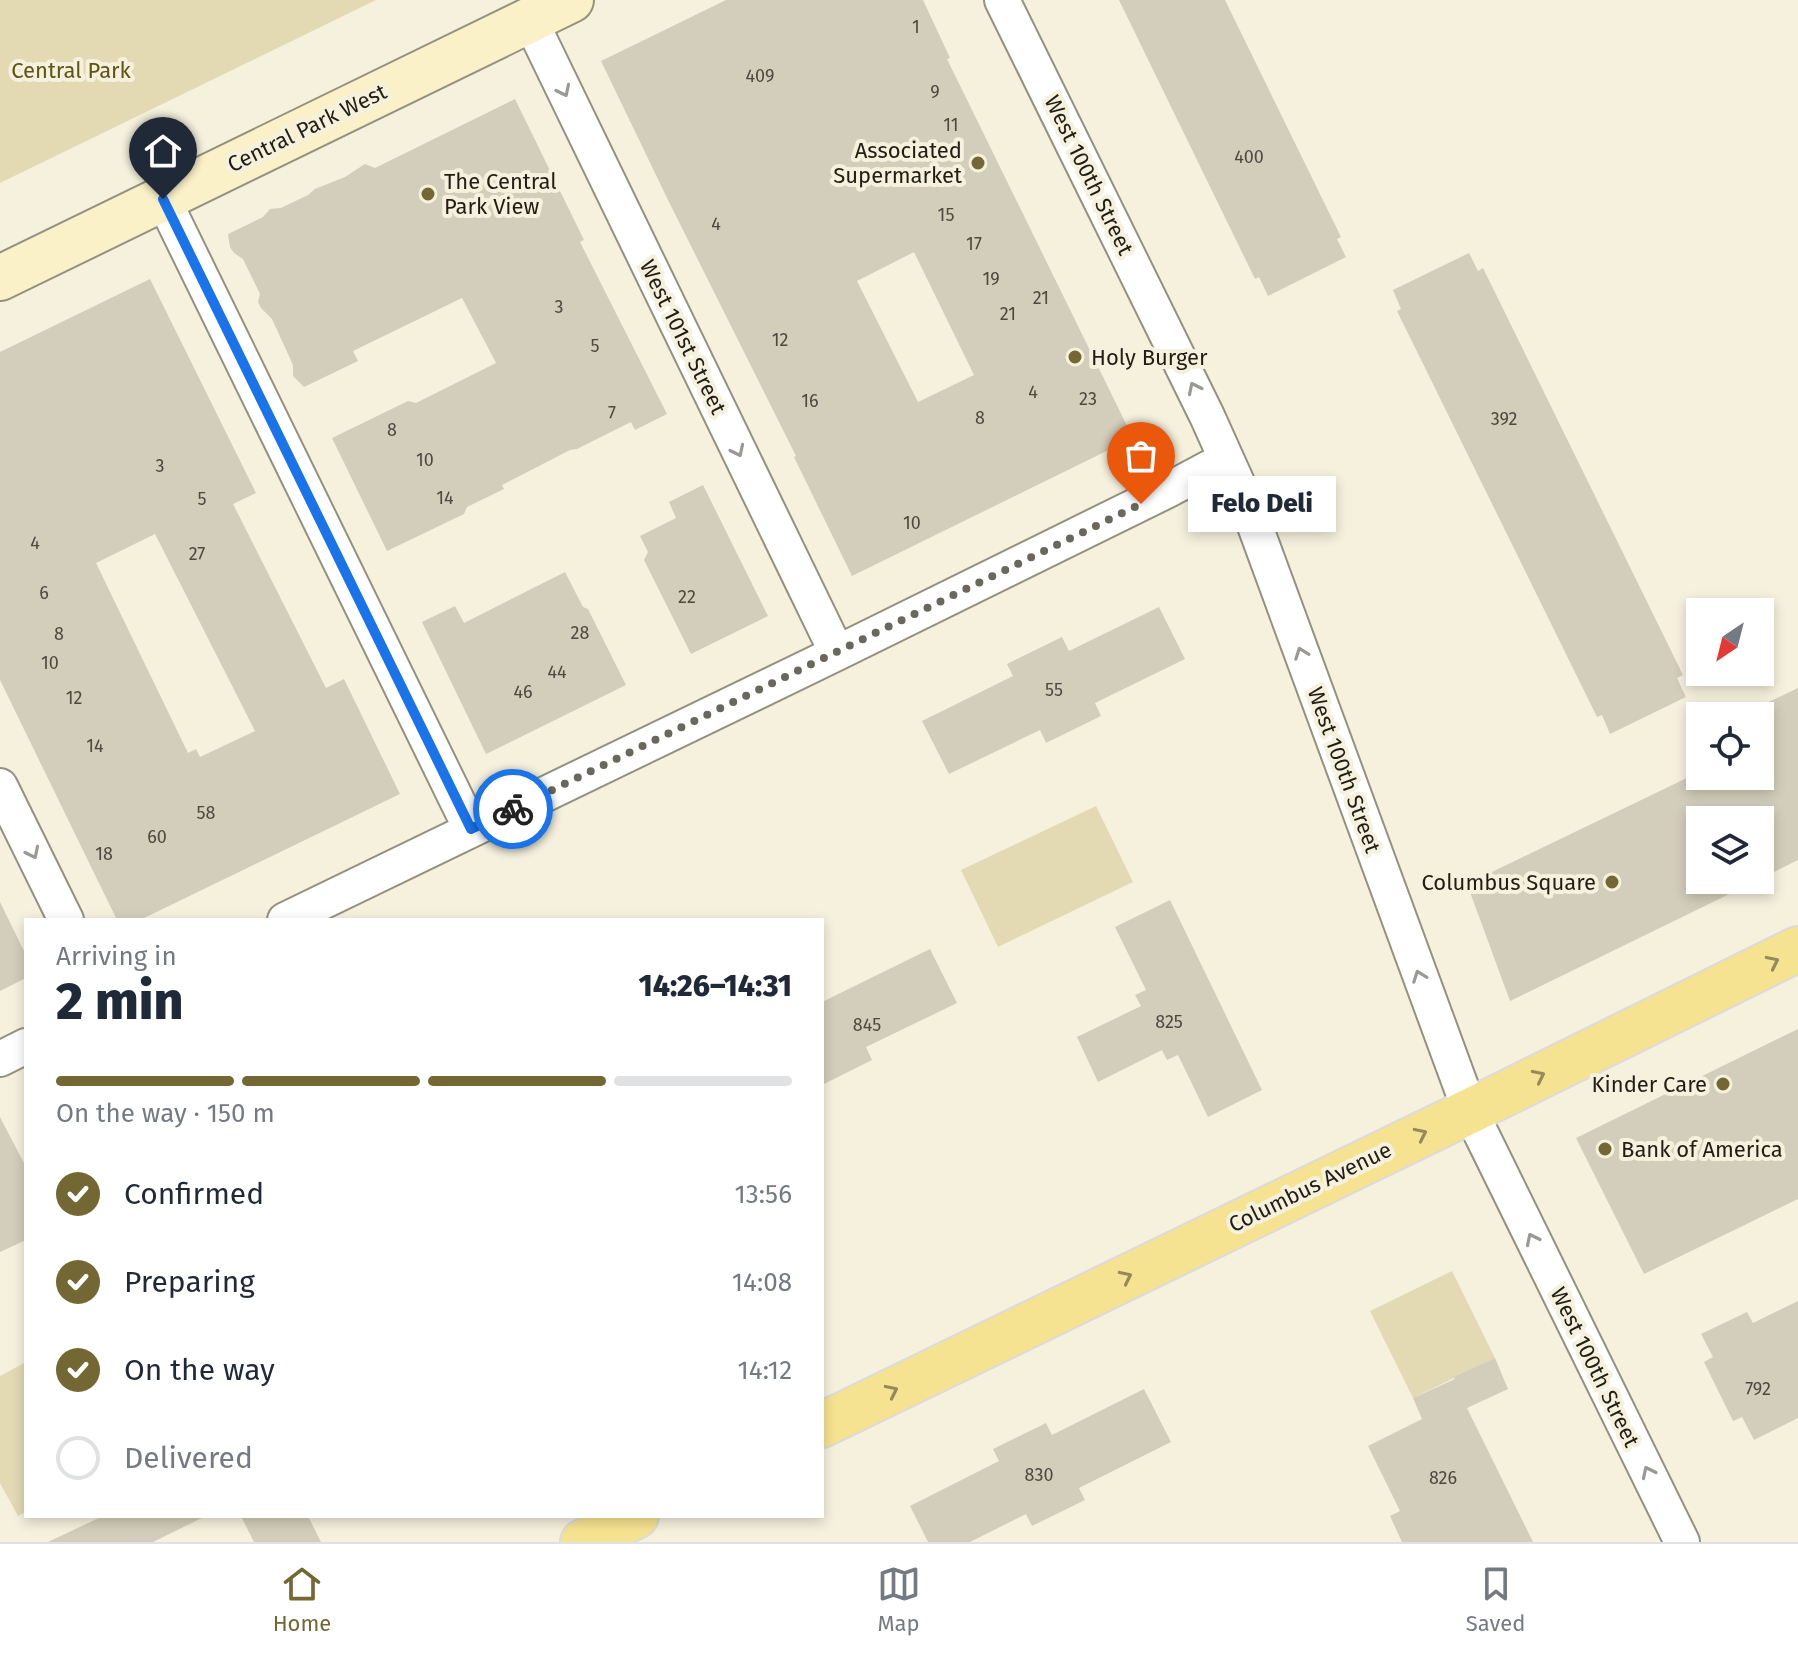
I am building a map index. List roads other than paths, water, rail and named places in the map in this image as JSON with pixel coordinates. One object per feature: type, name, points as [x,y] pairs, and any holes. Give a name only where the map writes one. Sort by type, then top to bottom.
[{"type":"main road","name":"Central Park West","points":[[0,278],[571,0]]},
{"type":"main road","name":"Columbus Avenue","points":[[824,1424],[1798,949]]},
{"type":"main road","points":[[583,1542],[632,1518]]},
{"type":"street","name":"West 100th Street","points":[[1002,0],[1207,416],[1248,507],[1470,1111],[1682,1542]]},
{"type":"street","name":"West 101st Street","points":[[530,20],[837,653]]},
{"type":"street","points":[[163,199],[471,829]]},
{"type":"street","points":[[289,918],[837,653],[1226,459]]},
{"type":"street","points":[[0,786],[65,918]]},
{"type":"street","points":[[0,1059],[24,1047]]},
{"type":"place","name":"Associated Supermarket","points":[[978,163]]},
{"type":"place","name":"The Central Park View","points":[[428,194]]},
{"type":"place","name":"Holy Burger","points":[[1075,357]]},
{"type":"place","name":"Felo Deli","points":[[1141,504]]},
{"type":"place","name":"Columbus Square","points":[[1612,882]]},
{"type":"place","name":"Kinder Care","points":[[1723,1084]]},
{"type":"place","name":"Bank of America","points":[[1605,1149]]},
{"type":"park label","name":"Central Park","points":[[71,70]]}]
